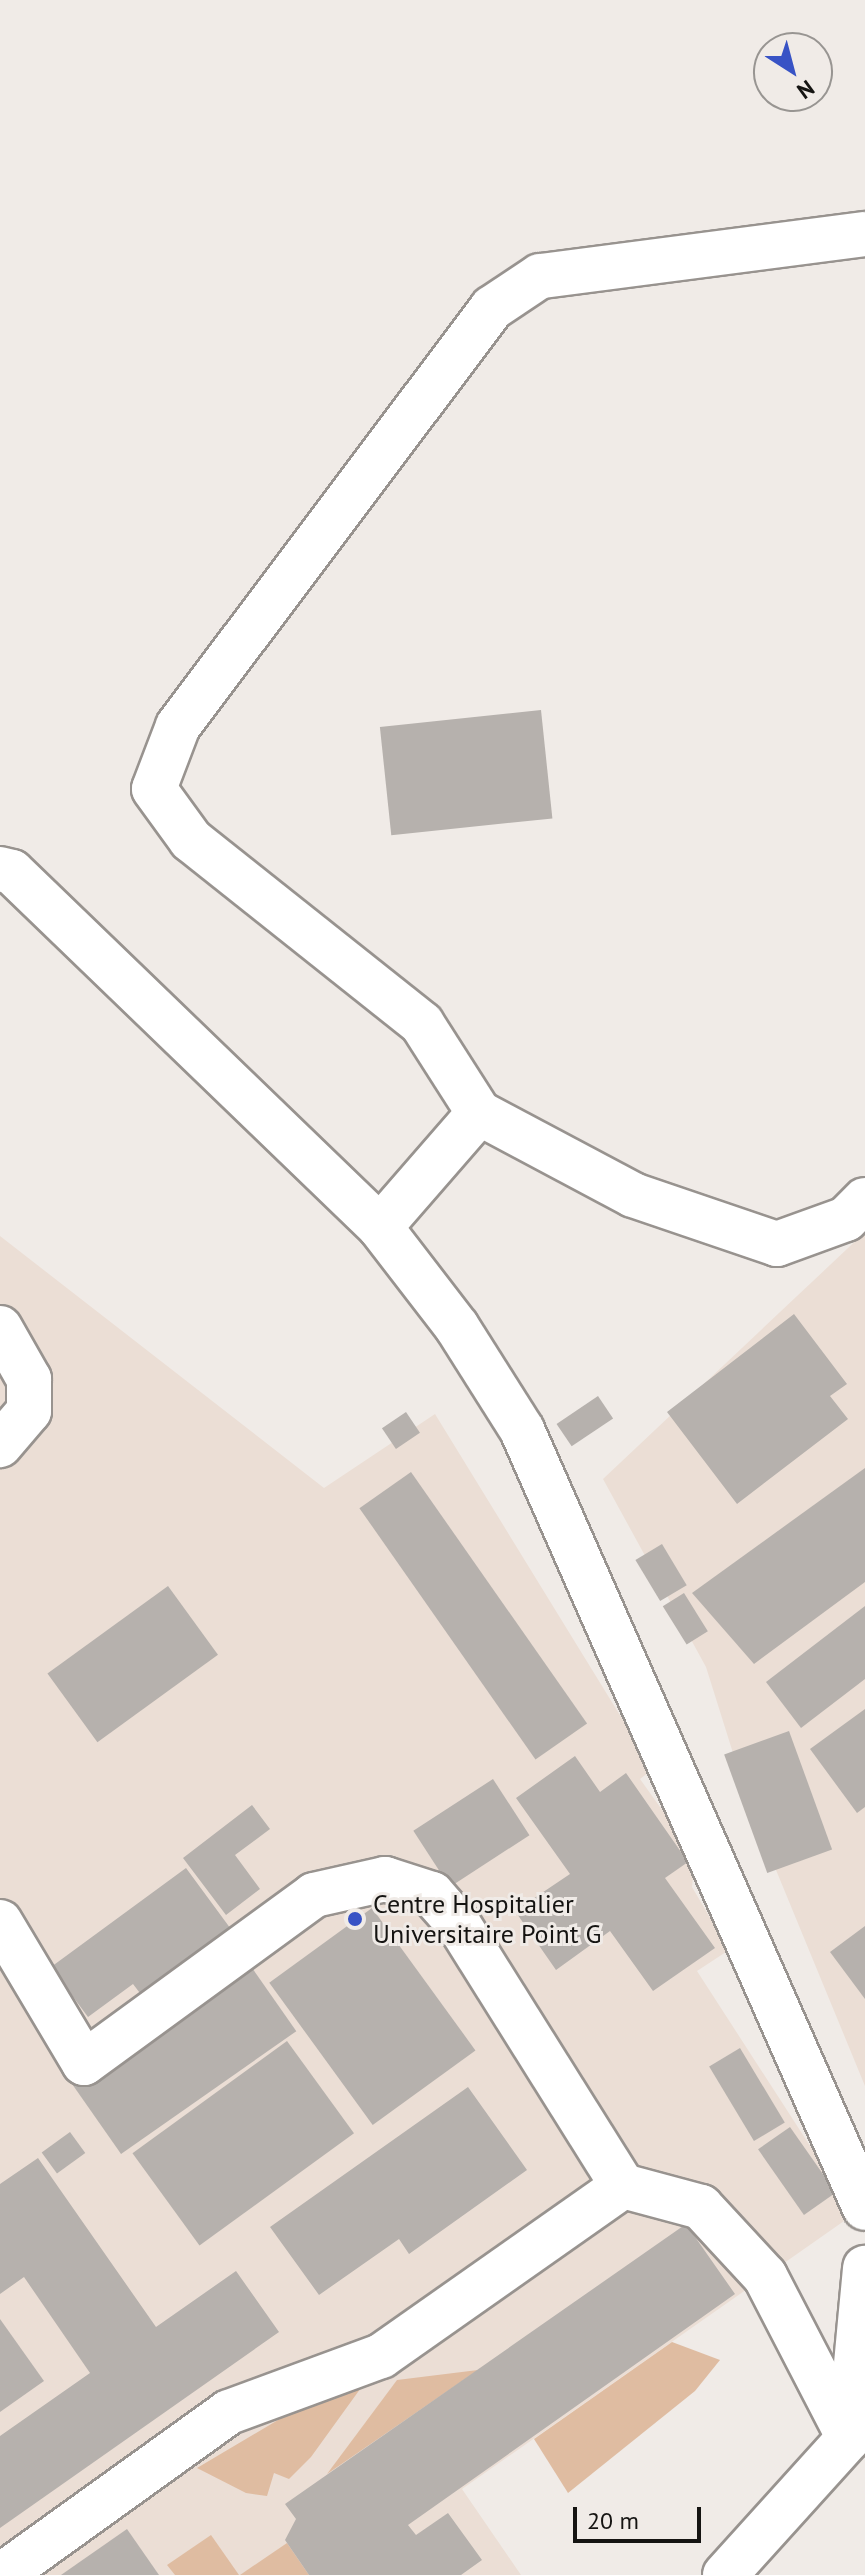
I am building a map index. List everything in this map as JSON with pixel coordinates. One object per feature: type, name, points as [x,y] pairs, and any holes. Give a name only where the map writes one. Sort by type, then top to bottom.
[{"type":"street","points":[[865,234],[540,276],[492,308],[178,726],[154,789],[191,840],[422,1024],[479,1113],[633,1195],[777,1244],[846,1219],[865,1200]]},
{"type":"street","points":[[4,868],[380,1227],[457,1327],[522,1430],[865,2208]]},
{"type":"street","points":[[380,1227],[479,1113]]},
{"type":"street","points":[[0,1328],[29,1379],[29,1411],[0,1445]]},
{"type":"street","points":[[0,1922],[84,2063],[314,1895],[385,1879],[432,1894],[459,1925],[623,2186],[701,2207],[765,2276],[857,2438]]},
{"type":"street","points":[[2,2575],[229,2412],[381,2356],[623,2186]]},
{"type":"street","points":[[725,2575],[857,2438],[865,2268]]},
{"type":"shaded area","points":[[865,1232],[865,2086],[750,1807],[706,1667],[603,1479]]},
{"type":"shaded area","name":"Centre Hospitalier Universitaire Point G","points":[[0,1236],[324,1488],[435,1414],[653,1769],[640,1779],[695,1856],[692,1887],[729,1950],[697,1971],[854,2214],[462,2489],[521,2575],[0,2575]]},
{"type":"shaded area","points":[[672,2342],[720,2360],[695,2391],[568,2493],[534,2439]]},
{"type":"shaded area","points":[[478,2370],[327,2474],[397,2380]]},
{"type":"shaded area","points":[[363,2385],[311,2457],[289,2479],[274,2473],[267,2496],[246,2493],[197,2468],[300,2407]]},
{"type":"shaded area","points":[[211,2535],[239,2575],[175,2575],[167,2565]]},
{"type":"shaded area","points":[[287,2543],[309,2575],[240,2575]]},
{"type":"building","points":[[541,710],[552,818],[391,835],[380,727]]},
{"type":"building","points":[[794,1314],[847,1384],[830,1396],[848,1419],[737,1504],[667,1412]]},
{"type":"building","points":[[598,1396],[613,1418],[572,1446],[557,1424]]},
{"type":"building","points":[[406,1412],[420,1433],[396,1449],[382,1428]]},
{"type":"building","points":[[865,1468],[865,1582],[754,1664],[692,1593]]},
{"type":"building","points":[[411,1472],[587,1723],[535,1760],[359,1508]]},
{"type":"building","points":[[662,1544],[687,1585],[660,1601],[635,1560]]},
{"type":"building","points":[[168,1586],[218,1655],[97,1742],[47,1674]]},
{"type":"building","points":[[684,1593],[708,1631],[687,1644],[663,1606]]},
{"type":"building","points":[[865,1606],[865,1679],[801,1728],[766,1682]]},
{"type":"building","points":[[865,1709],[865,1807],[857,1813],[810,1749]]},
{"type":"building","points":[[789,1731],[832,1849],[767,1873],[724,1755]]},
{"type":"building","points":[[575,1756],[600,1792],[626,1773],[688,1862],[665,1878],[715,1948],[653,1991],[610,1931],[556,1970],[515,1911],[570,1874],[516,1798]]},
{"type":"building","points":[[493,1779],[529,1835],[450,1887],[413,1831]]},
{"type":"building","points":[[252,1805],[270,1829],[235,1855],[260,1889],[226,1915],[183,1858]]},
{"type":"building","points":[[186,1868],[236,1936],[146,2001],[133,1984],[88,2017],[51,1967]]},
{"type":"building","points":[[372,1908],[475,2050],[373,2125],[269,1983]]},
{"type":"building","points":[[865,1926],[865,1999],[830,1952]]},
{"type":"building","points":[[243,1955],[296,2031],[121,2154],[68,2078]]},
{"type":"building","points":[[287,2041],[354,2133],[199,2245],[132,2153]]},
{"type":"building","points":[[740,2048],[785,2123],[754,2141],[709,2067]]},
{"type":"building","points":[[468,2087],[527,2170],[409,2254],[399,2239],[319,2295],[270,2227]]},
{"type":"building","points":[[790,2127],[836,2193],[804,2215],[758,2149]]},
{"type":"building","points":[[70,2132],[85,2153],[57,2174],[42,2153]]},
{"type":"building","points":[[38,2158],[156,2327],[236,2271],[279,2332],[0,2528],[0,2436],[90,2373],[24,2277],[0,2294],[0,2184]]},
{"type":"building","points":[[686,2224],[735,2294],[408,2525],[416,2535],[448,2513],[482,2560],[461,2575],[309,2575],[285,2540],[296,2519],[285,2504]]},
{"type":"building","points":[[0,2319],[44,2381],[0,2412]]},
{"type":"building","points":[[127,2529],[159,2575],[61,2575]]},
{"type":"place","name":"Centre Hospitalier Universitaire Point G","points":[[355,1919]]}]
